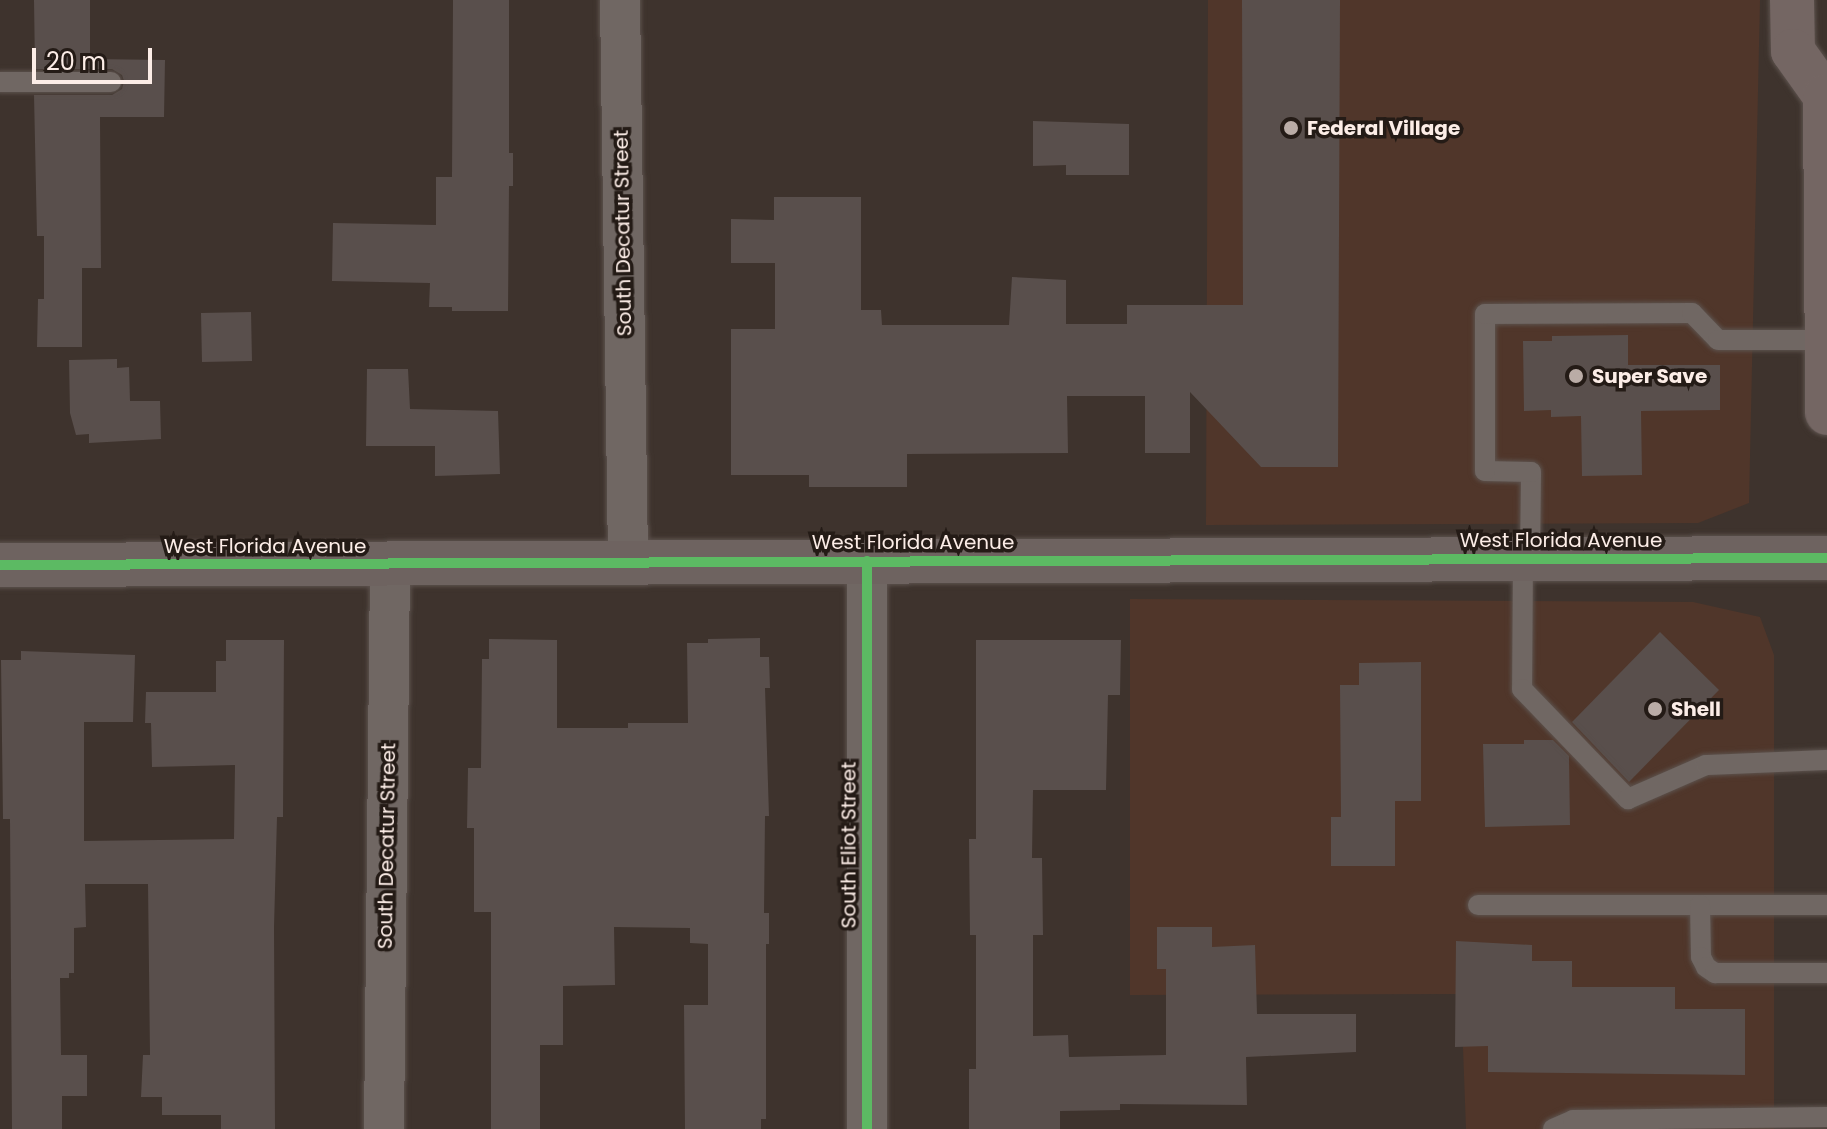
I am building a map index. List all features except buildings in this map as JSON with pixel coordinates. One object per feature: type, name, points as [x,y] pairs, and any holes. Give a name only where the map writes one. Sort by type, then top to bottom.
[{"type":"main road","points":[[1792,0],[1793,51],[1826,108],[1824,340],[1827,413]]},
{"type":"street","name":"South Decatur Street","points":[[620,0],[628,562]]},
{"type":"street","name":"West Florida Avenue","points":[[0,565],[1827,558]]},
{"type":"street","name":"South Eliot Street","points":[[867,561],[867,1129]]},
{"type":"street","name":"South Decatur Street","points":[[384,1129],[390,563]]},
{"type":"lane","points":[[0,82],[111,82]]},
{"type":"lane","points":[[1824,340],[1718,340],[1692,313],[1485,314],[1485,471],[1531,472],[1522,689],[1628,799],[1706,765],[1827,760]]},
{"type":"lane","points":[[1478,905],[1827,905]]},
{"type":"lane","points":[[1700,905],[1701,957],[1706,967],[1715,973],[1827,973]]},
{"type":"lane","points":[[1553,1129],[1573,1120],[1827,1117]]},
{"type":"shaded area","points":[[1208,0],[1760,0],[1749,503],[1698,523],[1206,525]]},
{"type":"shaded area","points":[[1130,599],[1693,602],[1760,617],[1774,655],[1774,1129],[1466,1129],[1461,994],[1130,995]]},
{"type":"cycle path","points":[[0,565],[1827,558]]},
{"type":"cycle path","points":[[867,561],[867,1129]]},
{"type":"place","name":"Federal Village","points":[[1291,128]]},
{"type":"place","name":"Super Save","points":[[1576,376]]},
{"type":"place","name":"Shell","points":[[1655,709]]}]
